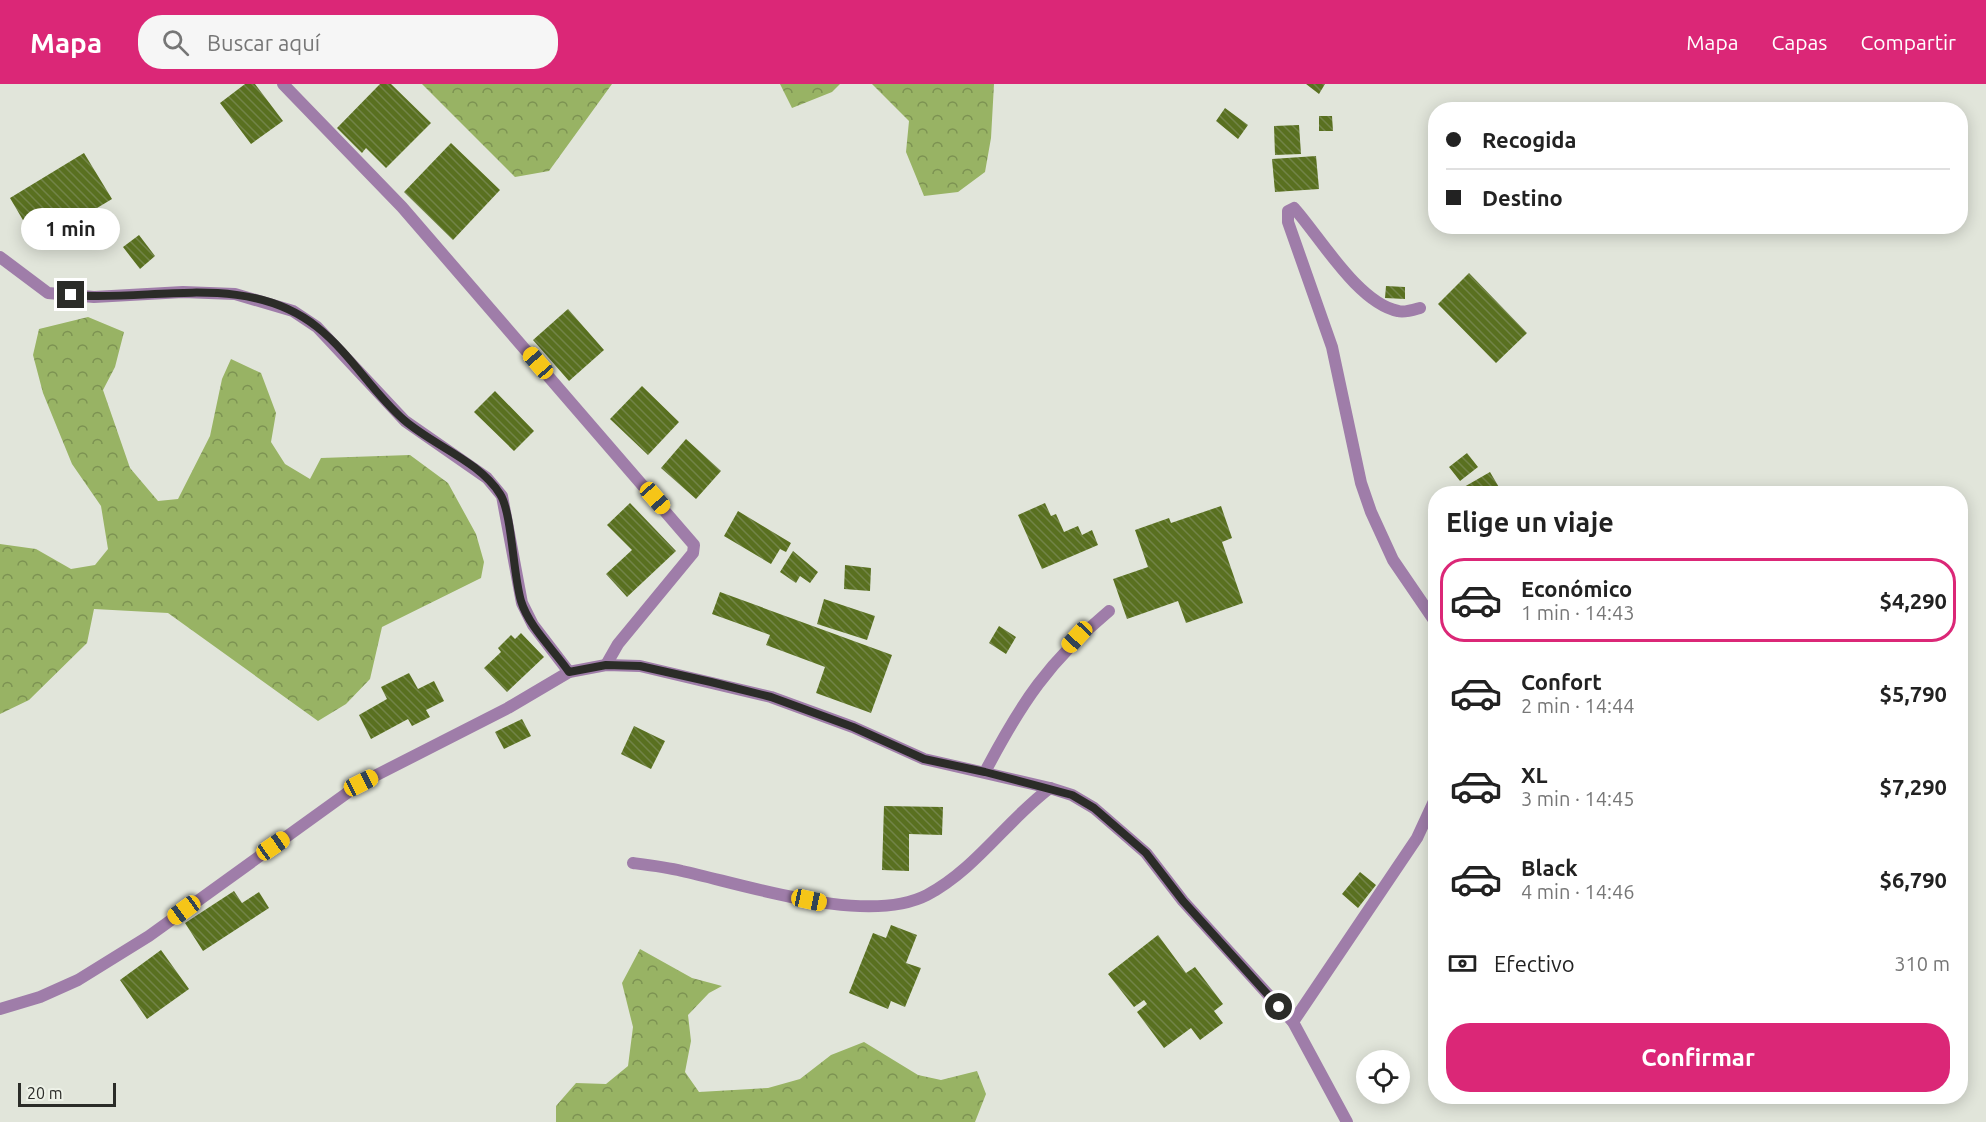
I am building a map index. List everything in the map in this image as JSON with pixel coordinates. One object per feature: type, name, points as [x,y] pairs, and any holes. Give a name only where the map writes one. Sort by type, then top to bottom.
[{"type":"street","points":[[283,84],[409,216],[694,544],[693,553],[618,644],[606,665]]},
{"type":"street","points":[[1420,308],[1400,312],[1380,305],[1331,258],[1294,208],[1288,211],[1288,222],[1332,347],[1361,483],[1371,512],[1393,560],[1428,611]]},
{"type":"street","points":[[0,258],[48,293],[94,297],[183,292],[235,294],[293,311],[317,327],[405,421],[487,478],[502,496],[522,603],[533,625],[569,672]]},
{"type":"street","points":[[985,772],[1015,714],[1053,663],[1077,637],[1109,611]]},
{"type":"street","points":[[0,1009],[40,997],[78,980],[148,936],[361,783],[508,708],[569,672],[606,665],[640,666],[771,697],[853,727],[924,759],[1050,788],[1072,795],[1094,808],[1146,853],[1183,901],[1293,1022],[1347,1122]]},
{"type":"street","points":[[633,863],[679,870],[827,904],[902,904],[927,895],[960,872],[1030,803],[1050,788]]},
{"type":"street","points":[[1293,1022],[1418,838],[1428,815]]},
{"type":"green space","points":[[422,84],[612,84],[549,171],[515,177]]},
{"type":"green space","points":[[780,84],[840,84],[832,92],[792,108]]},
{"type":"green space","points":[[872,84],[994,84],[991,138],[985,172],[958,192],[924,196],[906,152],[909,121]]},
{"type":"green space","points":[[88,317],[124,332],[115,367],[103,390],[130,468],[158,501],[178,499],[210,436],[222,379],[231,359],[261,373],[276,413],[271,442],[285,464],[310,479],[321,458],[410,455],[448,483],[476,534],[484,562],[481,578],[382,627],[370,679],[346,704],[318,721],[168,613],[94,609],[87,643],[29,700],[0,714],[0,544],[36,549],[71,569],[95,565],[108,549],[101,506],[72,464],[43,393],[33,355],[39,329]]},
{"type":"green space","points":[[640,949],[692,978],[722,986],[709,993],[688,1015],[691,1041],[685,1072],[699,1092],[768,1088],[800,1079],[831,1055],[864,1042],[918,1075],[941,1080],[977,1071],[986,1094],[975,1122],[556,1122],[556,1106],[576,1083],[606,1084],[628,1066],[633,1027],[622,983]]},
{"type":"building","points":[[245,84],[255,84],[283,121],[251,144],[220,103]]},
{"type":"building","points":[[380,84],[391,84],[431,123],[386,168],[366,148],[362,153],[337,128]]},
{"type":"building","points":[[1306,84],[1325,84],[1319,94]]},
{"type":"building","points":[[1225,108],[1248,125],[1238,139],[1216,121]]},
{"type":"building","points":[[1319,116],[1332,116],[1333,131],[1319,131]]},
{"type":"building","points":[[1299,125],[1301,154],[1275,155],[1274,126]]},
{"type":"building","points":[[451,143],[500,190],[453,240],[404,192]]},
{"type":"building","points":[[84,153],[112,199],[37,244],[10,198]]},
{"type":"building","points":[[1316,156],[1319,189],[1275,192],[1272,159]]},
{"type":"building","points":[[139,235],[155,256],[140,269],[123,247]]},
{"type":"building","points":[[1469,273],[1527,333],[1496,363],[1438,304]]},
{"type":"building","points":[[1386,286],[1405,287],[1405,299],[1385,298]]},
{"type":"building","points":[[568,309],[604,350],[569,381],[533,340]]},
{"type":"building","points":[[642,386],[679,422],[648,455],[610,419]]},
{"type":"building","points":[[495,391],[534,431],[514,451],[474,412]]},
{"type":"building","points":[[686,439],[721,471],[696,499],[661,468]]},
{"type":"building","points":[[1467,453],[1478,467],[1460,481],[1449,467]]},
{"type":"building","points":[[1490,472],[1498,486],[1466,486]]},
{"type":"building","points":[[630,503],[676,551],[627,597],[606,574],[632,550],[607,525]]},
{"type":"building","points":[[1045,503],[1051,516],[1056,514],[1064,532],[1078,526],[1082,535],[1092,530],[1098,545],[1042,569],[1018,515]]},
{"type":"building","points":[[1221,506],[1232,538],[1222,542],[1243,603],[1186,623],[1178,601],[1127,619],[1113,579],[1148,567],[1135,530],[1169,518],[1171,523]]},
{"type":"building","points":[[738,511],[791,543],[786,552],[780,549],[771,564],[724,536]]},
{"type":"building","points":[[793,551],[818,572],[810,583],[800,576],[796,583],[780,572]]},
{"type":"building","points":[[845,565],[871,568],[870,591],[844,589]]},
{"type":"building","points":[[720,592],[892,655],[871,713],[816,693],[825,667],[766,645],[770,635],[712,614]]},
{"type":"building","points":[[824,599],[875,616],[867,640],[817,624]]},
{"type":"building","points":[[999,626],[1016,637],[1006,654],[989,643]]},
{"type":"building","points":[[521,633],[544,657],[507,692],[484,668],[501,652],[498,648],[511,635],[515,639]]},
{"type":"building","points":[[409,673],[418,689],[434,681],[444,701],[426,710],[430,717],[412,726],[408,719],[371,739],[359,715],[387,699],[381,687]]},
{"type":"building","points":[[522,719],[531,736],[504,749],[495,732]]},
{"type":"building","points":[[634,726],[665,741],[651,769],[621,754]]},
{"type":"building","points":[[884,806],[943,807],[942,835],[909,834],[909,871],[882,870]]},
{"type":"building","points":[[1360,872],[1376,885],[1358,908],[1342,894]]},
{"type":"building","points":[[234,891],[242,903],[259,892],[269,908],[203,951],[185,923]]},
{"type":"building","points":[[891,925],[917,935],[906,963],[921,968],[905,1007],[891,1001],[888,1009],[849,993],[873,933],[886,938]]},
{"type":"building","points":[[1158,935],[1186,973],[1195,967],[1223,1004],[1214,1011],[1223,1023],[1200,1040],[1191,1028],[1164,1048],[1137,1012],[1147,1004],[1144,1000],[1134,1007],[1108,974]]},
{"type":"building","points":[[161,950],[189,989],[147,1019],[120,980]]},
{"type":"route","points":[[71,295],[94,297],[183,292],[235,294],[293,311],[317,327],[358,368],[381,397],[405,421],[487,478],[502,496],[513,567],[522,603],[533,625],[550,644],[569,672],[606,665],[640,666],[711,682],[771,697],[853,727],[924,759],[1072,795],[1094,808],[1146,853],[1183,901],[1279,1007]]}]
